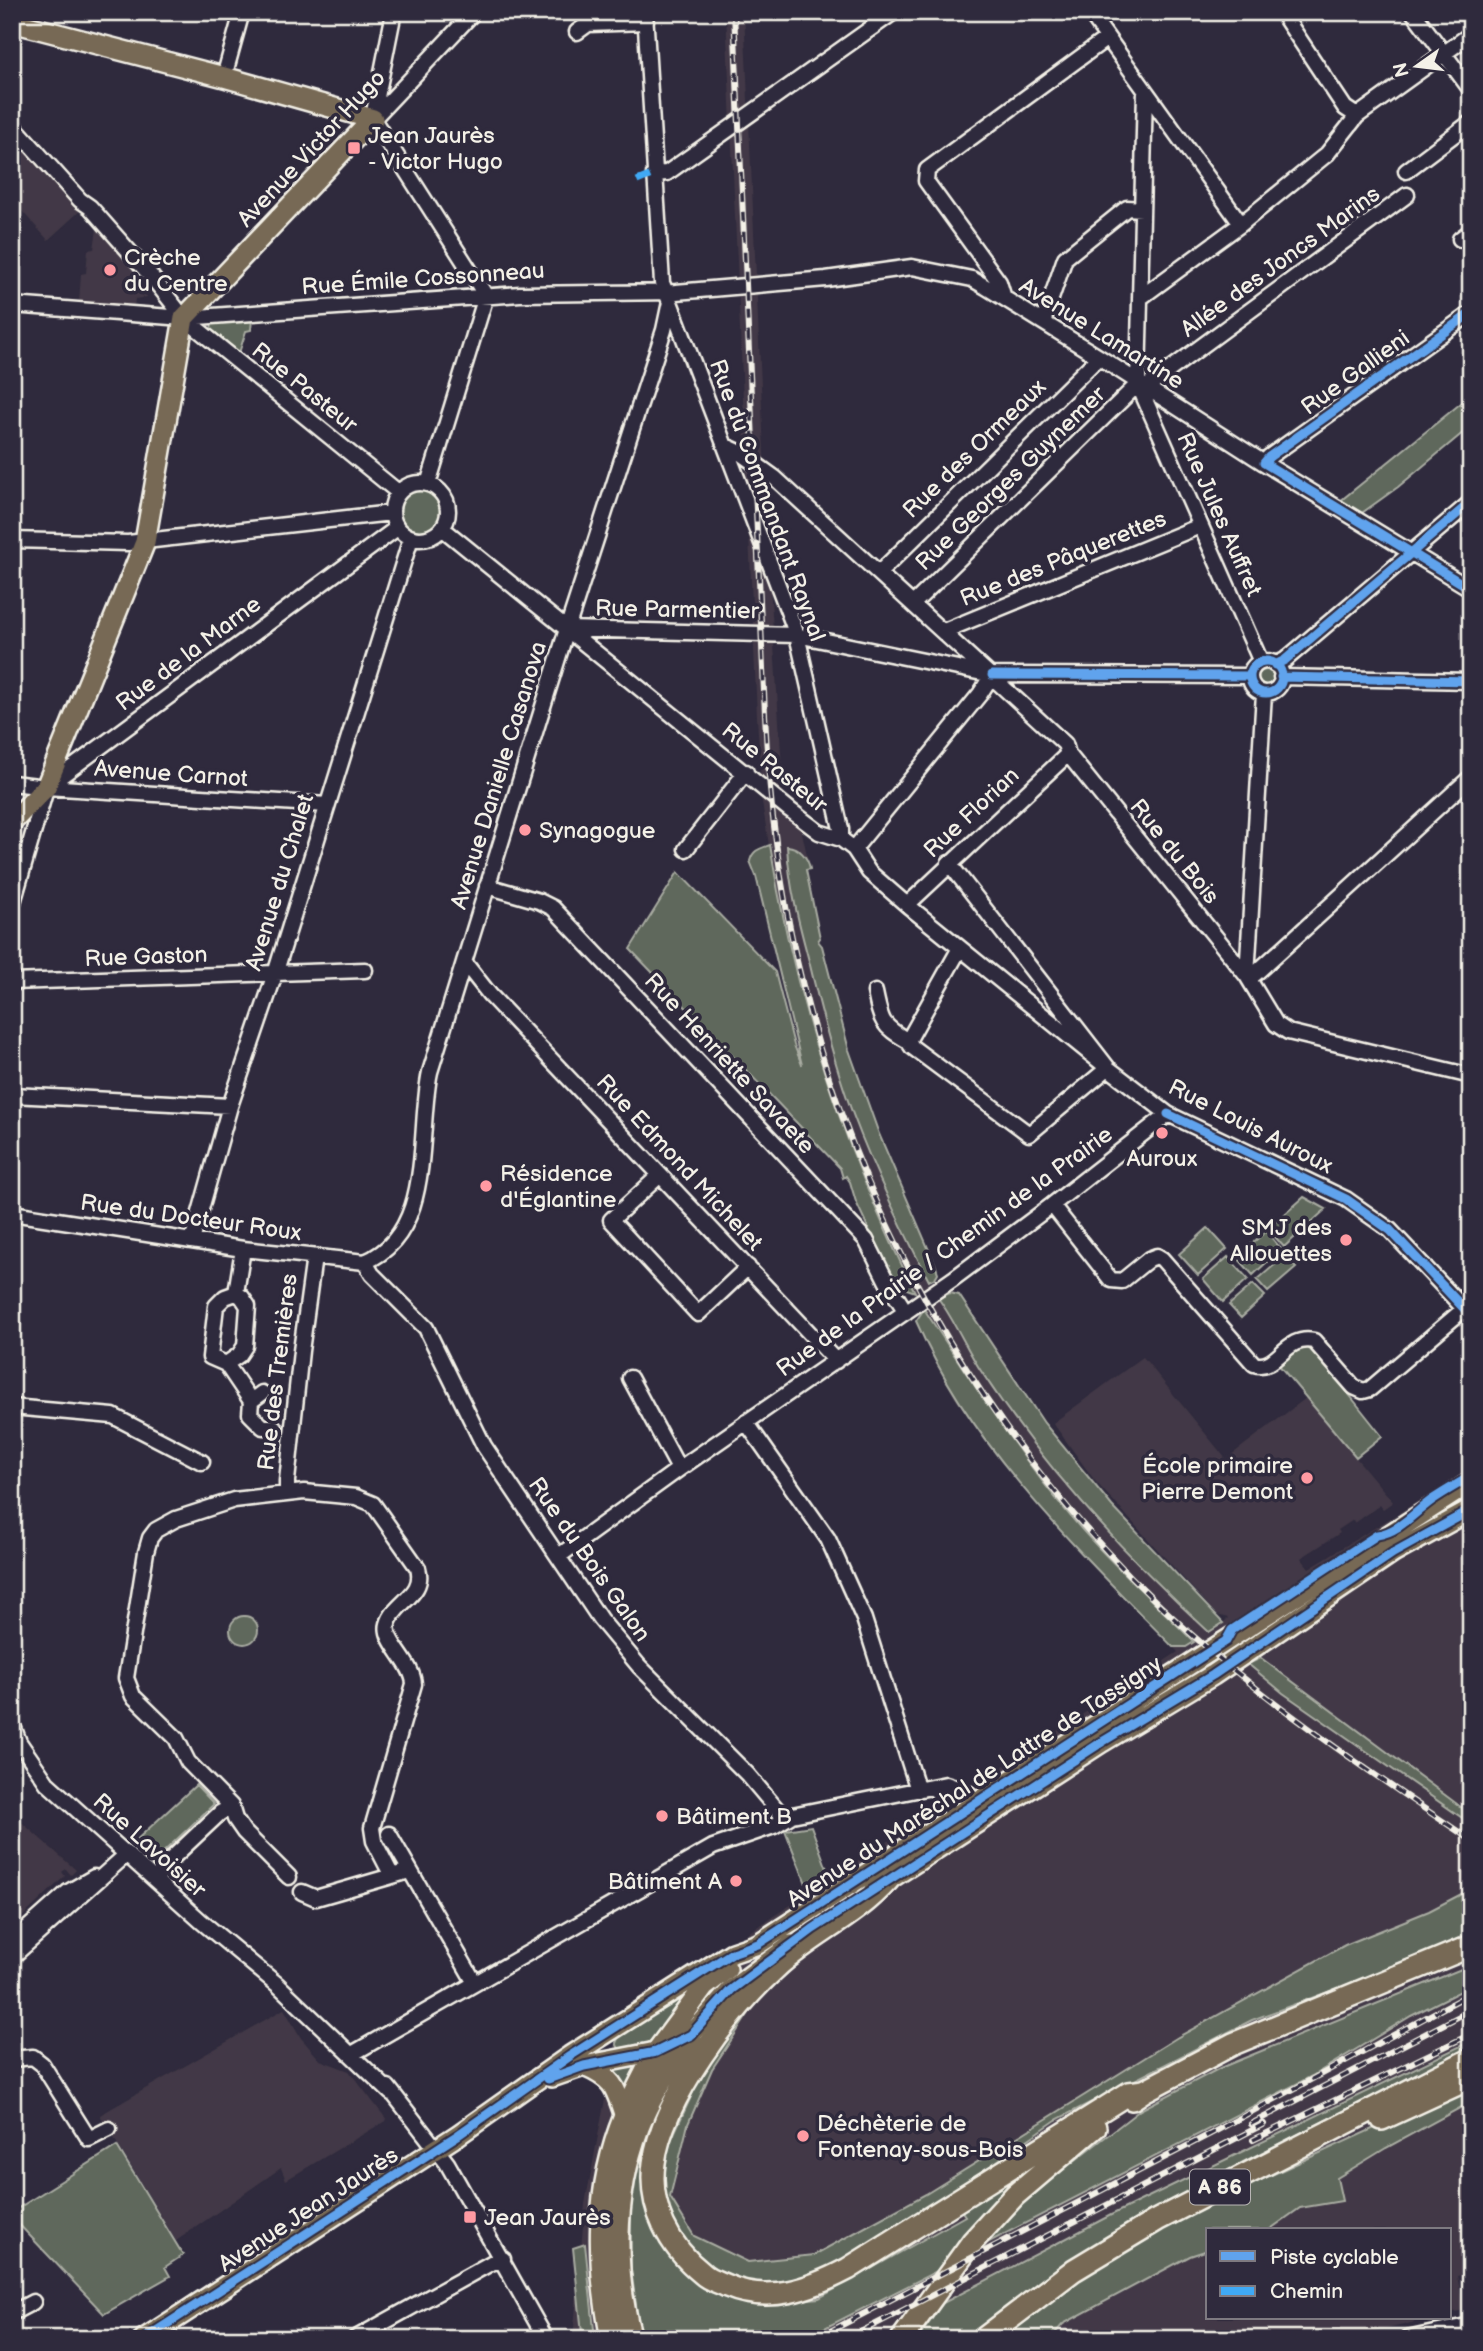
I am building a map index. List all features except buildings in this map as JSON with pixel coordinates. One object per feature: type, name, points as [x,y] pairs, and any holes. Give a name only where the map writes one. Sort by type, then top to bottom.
[{"type":"highway","points":[[888,1880],[871,1899],[808,1942],[758,1985],[707,2047],[669,2116],[653,2164],[657,2208],[666,2234],[681,2254],[706,2277],[734,2289],[757,2294],[788,2294],[817,2285],[859,2263],[1129,2093],[1144,2091]]},
{"type":"highway","points":[[902,2339],[973,2241],[1015,2195],[1071,2146],[1144,2091],[1233,2044],[1471,1946]]},
{"type":"highway","points":[[631,2339],[621,2291],[618,2256],[623,2177],[645,2112],[691,2035]]},
{"type":"highway","points":[[612,2339],[601,2258],[600,2220],[606,2181],[625,2117],[656,2052]]},
{"type":"highway","name":"A 86","points":[[983,2339],[1074,2270],[1157,2220],[1471,2059]]},
{"type":"highway","points":[[1272,2160],[1365,2127],[1471,2078]]},
{"type":"main road","points":[[12,22],[373,119]]},
{"type":"main road","name":"Avenue Victor Hugo","points":[[184,318],[373,119]]},
{"type":"main road","points":[[46,787],[145,542],[184,318]]},
{"type":"main road","name":"Rue de la Marne","points":[[12,822],[46,787]]},
{"type":"main road","name":"Avenue du Maréchal de Lattre de Tassigny","points":[[492,2111],[570,2056],[732,1953],[758,1944],[1471,1482]]},
{"type":"main road","name":"Avenue du Maréchal de Lattre de Tassigny","points":[[691,2035],[731,1990],[813,1929],[1102,1742],[1213,1675],[1394,1553],[1471,1510]]},
{"type":"main road","points":[[656,2052],[704,1986],[758,1944]]},
{"type":"main road","points":[[623,2059],[611,2053],[610,2040],[654,2004]]},
{"type":"main road","points":[[531,2085],[584,2066],[656,2052],[691,2035]]},
{"type":"main road","points":[[584,2066],[600,2073],[616,2087],[625,2117]]},
{"type":"main road","name":"Avenue Jean Jaurès","points":[[144,2339],[492,2111]]},
{"type":"street","points":[[224,77],[243,12]]},
{"type":"street","points":[[394,12],[373,119],[486,296],[428,484]]},
{"type":"street","name":"Avenue Victor Hugo","points":[[373,119],[474,12]]},
{"type":"street","points":[[654,174],[667,173],[894,12]]},
{"type":"street","points":[[1089,12],[1241,224]]},
{"type":"street","points":[[1413,12],[1471,90]]},
{"type":"street","points":[[1282,13],[1345,108],[1357,116]]},
{"type":"street","points":[[577,32],[587,24],[645,17],[662,283],[667,297]]},
{"type":"street","points":[[1140,298],[1241,224],[1326,154],[1357,116],[1471,34]]},
{"type":"street","points":[[1004,298],[999,282],[926,181],[927,170],[1107,38]]},
{"type":"street","name":"Rue Jules Auffret","points":[[1145,90],[1140,298],[1141,386],[1200,526],[1273,668]]},
{"type":"street","points":[[1406,171],[1471,122]]},
{"type":"street","name":"Rue Pasteur","points":[[12,124],[80,200],[97,214],[184,318],[398,492]]},
{"type":"street","name":"Allée des Joncs Marins","points":[[1141,386],[1408,195]]},
{"type":"street","points":[[1043,322],[1065,258],[1128,208],[1142,209]]},
{"type":"street","name":"Avenue Lamartine","points":[[667,297],[912,267],[972,279],[1099,356],[1141,386],[1264,463],[1471,589]]},
{"type":"street","name":"Rue Émile Cossonneau","points":[[12,305],[184,318],[486,296],[667,297]]},
{"type":"street","name":"Rue du Commandant Raynal","points":[[667,297],[796,635],[841,829],[841,839]]},
{"type":"street","name":"Avenue Danielle Casanova","points":[[365,1262],[377,1256],[397,1235],[418,1190],[427,1083],[567,629],[664,330],[667,297]]},
{"type":"street","name":"Rue Gallieni","points":[[1264,463],[1471,313]]},
{"type":"street","name":"Rue des Ormeaux","points":[[880,572],[1099,356]]},
{"type":"street","name":"Rue Georges Guynemer","points":[[913,604],[1141,386]]},
{"type":"street","name":"Rue du Bois","points":[[726,446],[767,471],[1065,744],[1068,754],[1247,976],[1276,1024],[1288,1032],[1471,1076]]},
{"type":"street","points":[[412,483],[428,484],[437,488],[447,502],[448,512],[442,528],[428,538],[411,538],[397,528],[391,513],[393,502],[398,492],[412,483]]},
{"type":"street","points":[[1273,668],[1471,502]]},
{"type":"street","points":[[12,540],[145,542],[391,513]]},
{"type":"street","name":"Rue des Pâquerettes","points":[[944,631],[1200,526]]},
{"type":"street","name":"Rue de la Marne","points":[[46,787],[397,528]]},
{"type":"street","name":"Rue Pasteur","points":[[442,528],[819,832],[841,839],[854,849],[869,872],[907,905],[1108,1068]]},
{"type":"street","name":"Avenue du Chalet","points":[[192,1241],[230,1106],[275,974],[411,538]]},
{"type":"street","name":"Rue Parmentier","points":[[567,629],[796,635],[992,675],[1250,676]]},
{"type":"street","points":[[1273,668],[1276,689],[1265,693],[1255,689],[1250,676],[1253,667],[1273,668],[1471,681]]},
{"type":"street","points":[[854,849],[980,694],[992,675]]},
{"type":"street","points":[[1265,693],[1247,976],[1255,974],[1471,777]]},
{"type":"street","name":"Rue Florian","points":[[907,905],[1068,754]]},
{"type":"street","points":[[686,849],[746,772]]},
{"type":"street","name":"Avenue Carnot","points":[[12,783],[327,806]]},
{"type":"street","points":[[12,906],[46,787]]},
{"type":"street","name":"Rue Louis Auroux","points":[[950,863],[1108,1068],[1168,1114],[1346,1199],[1390,1230],[1468,1312]]},
{"type":"street","name":"Rue Henriette Savaete","points":[[487,886],[539,901],[553,908],[866,1240],[906,1312]]},
{"type":"street","points":[[908,1041],[960,948]]},
{"type":"street","name":"Rue Edmond Michelet","points":[[464,962],[491,995],[836,1361]]},
{"type":"street","name":"Rue Gaston","points":[[12,982],[365,970]]},
{"type":"street","name":"Rue Edmond Michelet","points":[[458,981],[491,995]]},
{"type":"street","points":[[875,992],[879,1011],[888,1030],[908,1041],[912,1047],[1029,1134],[1108,1068]]},
{"type":"street","points":[[12,1095],[230,1106]]},
{"type":"street","name":"Rue de la Prairie / Chemin de la Prairie","points":[[559,1556],[679,1469],[906,1312],[1052,1205],[1168,1114]]},
{"type":"street","points":[[660,1175],[611,1220],[698,1314],[748,1267]]},
{"type":"street","points":[[1052,1205],[1111,1279],[1122,1281],[1149,1259],[1157,1256],[1162,1259],[1254,1364],[1260,1366],[1267,1364],[1297,1341],[1306,1339],[1314,1341],[1354,1387],[1363,1391],[1370,1389],[1468,1312]]},
{"type":"street","name":"Rue du Docteur Roux","points":[[12,1213],[243,1249],[365,1262]]},
{"type":"street","points":[[236,1293],[243,1249]]},
{"type":"street","name":"Rue des Tremières","points":[[287,1492],[301,1351],[314,1257]]},
{"type":"street","name":"Rue du Bois Galon","points":[[365,1262],[372,1273],[426,1328],[484,1446],[600,1619],[639,1666],[748,1775],[785,1819]]},
{"type":"street","points":[[236,1293],[220,1301],[215,1310],[211,1357],[226,1364],[256,1397],[250,1414],[263,1427],[274,1427]]},
{"type":"street","points":[[226,1364],[239,1355],[244,1346],[248,1306],[236,1293]]},
{"type":"street","points":[[629,1378],[679,1469]]},
{"type":"street","points":[[12,1407],[113,1416],[202,1462]]},
{"type":"street","points":[[746,1422],[828,1539],[864,1619],[932,1787],[954,1817]]},
{"type":"street","points":[[289,1877],[244,1832],[229,1809],[188,1762],[176,1738],[139,1703],[127,1685],[126,1671],[148,1543],[156,1530],[227,1502],[287,1492],[356,1497],[373,1504],[419,1573],[416,1588],[387,1626],[388,1634],[411,1668],[414,1684],[372,1828],[374,1841],[392,1876]]},
{"type":"street","name":"Rue Lavoisier","points":[[12,1723],[19,1742],[43,1778],[125,1852],[161,1875],[202,1922],[356,2052],[437,2148],[503,2259],[546,2339]]},
{"type":"street","points":[[356,2052],[722,1843],[774,1826],[792,1815],[932,1787],[968,1791],[976,1803],[976,1814],[936,1841],[928,1856]]},
{"type":"street","points":[[161,1875],[169,1861],[220,1813],[229,1809]]},
{"type":"street","points":[[389,1834],[475,1983]]},
{"type":"street","points":[[12,1942],[68,1892],[91,1880],[125,1852]]},
{"type":"street","points":[[12,1957],[125,1852]]},
{"type":"street","points":[[302,1892],[316,1898],[410,1871]]},
{"type":"street","points":[[12,2059],[33,2057],[42,2064],[89,2139],[109,2129]]},
{"type":"street","points":[[354,2339],[491,2263],[503,2259]]},
{"type":"street","points":[[12,2314],[33,2302]]},
{"type":"street","points":[[1407,2339],[1471,2325]]},
{"type":"shaded area","points":[[726,12],[744,12],[770,584],[785,814],[801,828],[810,869],[806,870],[820,938],[818,941],[822,946],[849,1050],[879,1134],[938,1273],[929,1281],[938,1298],[950,1293],[1037,1414],[1112,1506],[1223,1623],[1228,1618],[1217,1615],[1095,1481],[1053,1423],[1143,1357],[1226,1459],[1306,1398],[1393,1502],[1383,1509],[1380,1505],[1355,1523],[1353,1520],[1338,1530],[1340,1533],[1301,1558],[1309,1568],[1471,1469],[1471,2273],[1457,2276],[1464,2310],[1452,2313],[1452,2228],[1206,2228],[1206,2320],[1423,2320],[1347,2339],[573,2339],[585,2204],[621,2016],[1178,1652],[1070,1542],[1020,1483],[955,1398],[916,1321],[924,1308],[915,1292],[901,1287],[856,1202],[850,1181],[846,1176],[843,1178],[840,1168],[830,1158],[832,1154],[799,1055],[756,876],[750,861],[752,853],[769,845],[762,802]]},
{"type":"shaded area","points":[[12,133],[81,210],[48,240],[12,200]]},
{"type":"shaded area","name":"Crèche du Centre","points":[[97,229],[150,287],[145,292],[147,297],[135,299],[134,307],[79,302],[81,274],[86,273],[88,250],[94,249]]},
{"type":"shaded area","points":[[12,1814],[76,1870],[71,1875],[66,1869],[62,1872],[65,1876],[14,1925],[12,1922]]},
{"type":"shaded area","points":[[284,2009],[301,2038],[320,2060],[349,2071],[387,2120],[286,2180],[281,2168],[176,2241],[100,2115]]},
{"type":"green space","points":[[252,319],[251,330],[246,331],[239,353],[211,329],[213,322]]},
{"type":"green space","points":[[1471,395],[1471,426],[1398,487],[1359,515],[1339,502]]},
{"type":"green space","points":[[420,489],[435,495],[441,510],[435,525],[420,531],[405,525],[399,510],[405,495]]},
{"type":"green space","points":[[1266,670],[1272,672],[1272,684],[1266,686],[1260,684],[1258,678],[1260,672]]},
{"type":"green space","points":[[770,845],[793,962],[825,1074],[865,1184],[915,1292],[901,1287],[888,1270],[856,1202],[850,1182],[846,1176],[843,1178],[840,1168],[630,949],[678,872],[775,972],[794,1045],[802,1065],[756,876],[750,861],[755,852]]},
{"type":"green space","points":[[787,846],[799,851],[809,865],[810,869],[806,870],[820,938],[818,941],[822,946],[849,1050],[879,1134],[935,1264],[938,1273],[929,1281],[874,1166],[841,1078],[798,919]]},
{"type":"green space","points":[[1304,1197],[1326,1209],[1284,1247],[1268,1229]]},
{"type":"green space","points":[[1208,1228],[1227,1249],[1198,1275],[1179,1254]]},
{"type":"green space","points":[[1266,1231],[1281,1249],[1253,1275],[1237,1257]]},
{"type":"green space","points":[[1285,1256],[1296,1268],[1268,1292],[1257,1280]]},
{"type":"green space","points":[[1228,1257],[1248,1279],[1223,1302],[1203,1279]]},
{"type":"green space","points":[[1253,1284],[1265,1296],[1241,1318],[1229,1305]]},
{"type":"green space","points":[[950,1293],[959,1295],[1044,1423],[1112,1506],[1223,1623],[1209,1632],[1116,1541],[1059,1476],[1006,1407],[938,1298]]},
{"type":"green space","points":[[924,1309],[998,1420],[1057,1500],[1106,1556],[1194,1642],[1186,1647],[1173,1647],[1029,1495],[966,1412],[939,1368],[916,1321]]},
{"type":"green space","points":[[1306,1346],[1313,1349],[1382,1436],[1356,1457],[1278,1364],[1296,1348]]},
{"type":"green space","points":[[244,1616],[254,1620],[258,1630],[254,1640],[244,1644],[234,1640],[230,1630],[234,1620]]},
{"type":"green space","points":[[1261,1658],[1471,1815],[1471,1824],[1283,1693],[1248,1664]]},
{"type":"green space","points":[[196,1785],[214,1804],[154,1861],[147,1852],[133,1843]]},
{"type":"green space","points":[[811,1826],[830,1877],[809,1891],[785,1830]]},
{"type":"green space","points":[[1471,1889],[1471,1934],[1252,2020],[1056,2120],[918,2216],[822,2274],[796,2282],[755,2284],[726,2278],[693,2253],[673,2224],[663,2189],[667,2149],[700,2077],[756,1993],[823,1942],[759,1998],[712,2069],[688,2124],[670,2197],[694,2236],[748,2262],[814,2255],[926,2194],[1178,2037],[1345,1945],[1429,1911]]},
{"type":"green space","points":[[1471,1965],[1471,1986],[1411,2016],[1312,2076],[987,2243],[1028,2197],[1140,2110],[1220,2068]]},
{"type":"green space","points":[[701,1981],[679,2004],[651,2046],[620,2051],[616,2043],[619,2036]]},
{"type":"green space","points":[[708,2029],[710,2031],[645,2199],[660,2244],[678,2265],[710,2289],[739,2302],[761,2304],[819,2298],[965,2216],[961,2210],[1033,2166],[974,2226],[939,2270],[803,2339],[641,2339],[631,2270],[631,2186],[660,2101]]},
{"type":"green space","points":[[1471,2041],[1471,2047],[1247,2160],[1123,2228],[1030,2291],[972,2339],[918,2339],[943,2303],[1111,2215]]},
{"type":"green space","points":[[641,2061],[625,2097],[604,2068]]},
{"type":"green space","points":[[1471,2084],[1471,2102],[1337,2178],[1342,2201],[1300,2208],[1272,2228],[1206,2228],[1206,2251],[1190,2256],[1063,2324],[1050,2339],[1002,2339],[1069,2286],[1156,2232],[1252,2184]]},
{"type":"green space","points":[[117,2146],[183,2255],[165,2267],[170,2276],[104,2314],[12,2217],[12,2212]]},
{"type":"green space","points":[[585,2244],[595,2339],[584,2339],[582,2333],[573,2248]]},
{"type":"railway","points":[[734,12],[765,714],[773,818],[789,922],[804,990],[830,1081],[863,1170],[903,1257],[949,1340],[1001,1420],[1059,1496],[1122,1567],[1190,1633],[1257,1689],[1362,1766],[1471,1840]]},
{"type":"railway","points":[[815,2339],[1214,2132],[1471,1993]]},
{"type":"railway","points":[[1251,2124],[1471,2010]]},
{"type":"railway","points":[[1253,2140],[1471,2034]]},
{"type":"railway","points":[[847,2339],[1264,2124]]},
{"type":"marked path","points":[[637,181],[654,174]]},
{"type":"cycle path","points":[[1471,313],[1264,463],[1471,589]]},
{"type":"cycle path","points":[[1275,665],[1285,660],[1471,502]]},
{"type":"cycle path","points":[[1266,661],[1277,666],[1282,677],[1277,688],[1266,693],[1255,688],[1250,677],[1255,666],[1266,661]]},
{"type":"cycle path","points":[[992,675],[1250,676]]},
{"type":"cycle path","points":[[1281,677],[1471,681]]},
{"type":"cycle path","points":[[1168,1114],[1346,1199],[1390,1230],[1471,1316]]},
{"type":"cycle path","points":[[144,2339],[458,2135],[570,2056],[732,1953],[758,1944],[1226,1641],[1232,1630],[1377,1535],[1400,1526],[1432,1500],[1471,1476]]},
{"type":"cycle path","points":[[548,2079],[584,2066],[656,2052],[691,2035],[731,1990],[813,1929],[1102,1742],[1213,1675],[1393,1553],[1471,1510]]},
{"type":"place","name":"Jean Jaurès - Victor Hugo","points":[[354,148]]},
{"type":"place","name":"Crèche du Centre","points":[[110,270]]},
{"type":"place","name":"Synagogue","points":[[525,830]]},
{"type":"place","name":"Auroux","points":[[1162,1133]]},
{"type":"place","name":"Résidence d'Églantine","points":[[486,1186]]},
{"type":"place","name":"SMJ des Allouettes","points":[[1346,1240]]},
{"type":"place","name":"École primaire Pierre Demont","points":[[1307,1478]]},
{"type":"place","name":"Bâtiment B","points":[[662,1816]]},
{"type":"place","name":"Bâtiment A","points":[[736,1881]]},
{"type":"place","name":"Déchèterie de Fontenay-sous-Bois","points":[[803,2136]]},
{"type":"place","name":"Jean Jaurès","points":[[470,2217]]}]
